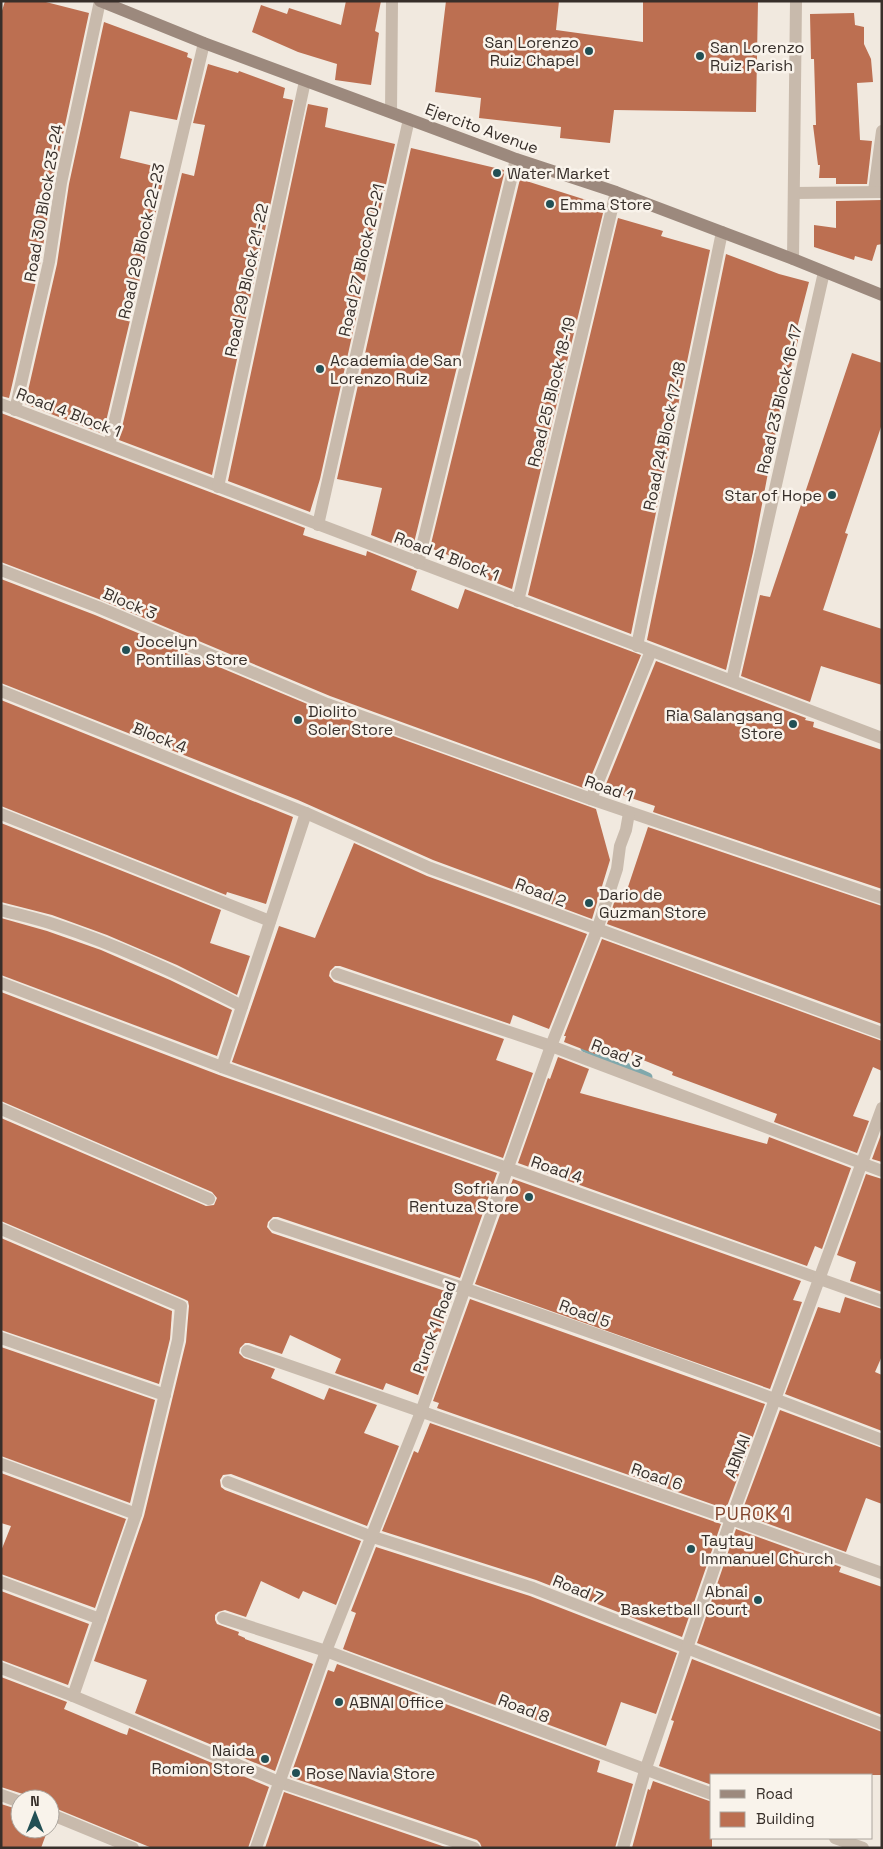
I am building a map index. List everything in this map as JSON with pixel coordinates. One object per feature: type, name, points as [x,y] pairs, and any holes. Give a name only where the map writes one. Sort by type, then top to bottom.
[{"type":"main road","name":"Ejercito Avenue","points":[[100,1],[305,81],[516,159],[616,192],[882,295]]},
{"type":"street","name":"Road 30 Block 23-24","points":[[16,410],[50,262],[61,183],[100,1]]},
{"type":"street","points":[[391,112],[392,1]]},
{"type":"street","points":[[793,259],[796,1]]},
{"type":"street","name":"Road 29 Block 22-23","points":[[109,445],[204,43]]},
{"type":"street","name":"Road 29 Block 21-22","points":[[218,487],[305,81]]},
{"type":"street","name":"Road 27 Block 20-21","points":[[318,525],[409,119]]},
{"type":"street","points":[[794,193],[878,191],[882,132]]},
{"type":"street","points":[[418,562],[516,159]]},
{"type":"street","name":"Road 25 Block 18-19","points":[[518,600],[616,192]]},
{"type":"street","name":"Road 24 Block 17-18","points":[[637,646],[722,232]]},
{"type":"street","name":"Road 23 Block 16-17","points":[[732,680],[824,272]]},
{"type":"street","name":"Road 4 Block 1","points":[[1,404],[882,738]]},
{"type":"street","name":"Block 3","points":[[1,570],[98,607],[326,704]]},
{"type":"street","points":[[591,799],[651,651]]},
{"type":"street","name":"Block 4","points":[[1,691],[306,813]]},
{"type":"street","name":"Road 1","points":[[326,704],[629,813],[882,898]]},
{"type":"street","points":[[222,1067],[306,813]]},
{"type":"street","name":"Road 2","points":[[306,813],[430,868],[882,1034]]},
{"type":"street","name":"Purok 1 Road","points":[[256,1848],[326,1651],[370,1536],[421,1412],[506,1168],[551,1046],[597,930],[617,869],[620,846],[626,830],[629,813]]},
{"type":"street","points":[[1,814],[270,921]]},
{"type":"street","points":[[1,910],[57,925],[143,959],[242,1006]]},
{"type":"street","name":"Road 3","points":[[337,974],[551,1046],[882,1171]]},
{"type":"street","name":"Road 4","points":[[1,983],[222,1067],[882,1301]]},
{"type":"street","name":"ABNAI","points":[[623,1848],[645,1771],[731,1519],[882,1108]]},
{"type":"street","points":[[1,1109],[209,1199]]},
{"type":"street","name":"Road 5","points":[[275,1225],[465,1287],[776,1399],[882,1440]]},
{"type":"street","points":[[1,1229],[181,1306],[178,1340],[136,1514],[73,1696]]},
{"type":"street","points":[[1,1338],[165,1395]]},
{"type":"street","name":"Road 6","points":[[247,1351],[882,1573]]},
{"type":"street","points":[[1,1464],[136,1514]]},
{"type":"street","name":"Road 7","points":[[228,1482],[370,1536],[533,1588],[882,1724]]},
{"type":"street","points":[[1,1582],[100,1619]]},
{"type":"street","name":"Road 8","points":[[224,1618],[326,1651],[645,1771],[710,1793]]},
{"type":"street","points":[[1,1668],[279,1782],[474,1848]]},
{"type":"street","points":[[60,1818],[133,1848]]},
{"type":"street","points":[[838,1839],[863,1848]]},
{"type":"building","points":[[5,1],[42,1],[89,13],[53,181],[41,260],[9,398],[1,396],[1,14]]},
{"type":"building","points":[[346,1],[381,1],[375,31],[379,33],[371,85],[335,80],[337,64],[298,52],[252,32],[261,5],[287,14],[289,8],[341,25]]},
{"type":"building","points":[[446,1],[559,1],[556,30],[643,42],[643,1],[758,1],[756,112],[614,110],[610,143],[560,138],[561,127],[479,118],[481,98],[435,92]]},
{"type":"building","points":[[854,13],[855,25],[864,27],[864,44],[871,59],[873,82],[857,83],[860,140],[872,141],[867,184],[836,184],[836,178],[819,178],[820,165],[818,165],[813,125],[816,125],[814,59],[811,59],[810,14]]},
{"type":"building","points":[[104,22],[188,53],[187,57],[192,59],[177,120],[130,111],[120,158],[166,169],[103,434],[25,404],[57,264],[69,184]]},
{"type":"building","points":[[208,64],[238,73],[239,71],[285,88],[283,98],[293,100],[212,475],[119,440],[182,173],[194,176],[205,125],[193,123]]},
{"type":"building","points":[[308,104],[328,108],[325,127],[395,144],[320,479],[310,512],[228,481]]},
{"type":"building","points":[[411,148],[504,170],[412,551],[371,535],[382,488],[337,479]]},
{"type":"building","points":[[520,179],[602,205],[600,212],[603,213],[512,589],[471,573],[474,565],[430,548]]},
{"type":"building","points":[[882,200],[882,244],[877,245],[872,261],[855,256],[854,260],[814,247],[814,225],[836,228],[836,201]]},
{"type":"building","points":[[618,218],[663,231],[661,236],[710,250],[631,634],[528,595]]},
{"type":"building","points":[[726,254],[779,274],[809,282],[797,328],[801,329],[781,404],[753,552],[726,670],[647,640]]},
{"type":"building","points":[[852,353],[882,363],[882,424],[845,533],[848,534],[823,610],[882,629],[882,685],[821,666],[810,702],[741,676],[760,595],[770,597]]},
{"type":"building","points":[[1,413],[305,528],[303,535],[366,556],[367,551],[417,571],[411,590],[458,609],[465,589],[641,655],[586,789],[330,696],[101,600],[1,562]]},
{"type":"building","points":[[1,579],[95,615],[324,711],[596,809],[610,860],[592,919],[433,860],[298,800],[1,683]]},
{"type":"building","points":[[656,661],[806,718],[805,720],[814,722],[813,727],[882,750],[882,889],[653,812],[655,806],[604,789]]},
{"type":"building","points":[[1,700],[293,817],[266,904],[227,892],[226,895],[1,806]]},
{"type":"building","points":[[1,823],[221,910],[210,943],[250,956],[237,995],[177,965],[107,935],[52,915],[1,902]]},
{"type":"building","points":[[648,827],[882,906],[882,1024],[607,924],[618,891],[622,905]]},
{"type":"building","points":[[354,843],[427,876],[587,934],[549,1029],[513,1015],[510,1024],[340,966],[335,966],[330,971],[329,976],[334,982],[504,1039],[496,1060],[533,1073],[503,1158],[232,1062],[279,926],[315,938]]},
{"type":"building","points":[[1,918],[47,931],[101,950],[232,1010],[217,1056],[1,975]]},
{"type":"building","points":[[602,939],[882,1041],[882,1071],[873,1067],[853,1116],[869,1121],[857,1153],[774,1122],[777,1114],[672,1075],[673,1072],[623,1052],[621,1056],[598,1047],[595,1054],[564,1042],[566,1036],[564,1036]]},
{"type":"building","points":[[1,992],[219,1075],[497,1173],[460,1278],[278,1217],[273,1217],[268,1222],[267,1227],[272,1233],[454,1294],[418,1395],[386,1383],[383,1390],[335,1373],[341,1359],[290,1335],[282,1354],[249,1343],[245,1343],[240,1348],[239,1353],[244,1358],[275,1369],[271,1378],[324,1400],[329,1388],[377,1405],[364,1433],[399,1446],[367,1526],[231,1474],[223,1475],[220,1480],[221,1487],[225,1490],[361,1541],[336,1605],[303,1591],[299,1599],[261,1581],[246,1617],[225,1610],[215,1615],[217,1624],[239,1632],[238,1635],[245,1639],[313,1664],[275,1771],[135,1713],[147,1680],[94,1661],[144,1516],[186,1342],[189,1306],[188,1301],[184,1299],[1,1221],[1,1118],[206,1206],[214,1205],[217,1198],[212,1192],[1,1101]]},
{"type":"building","points":[[558,1057],[589,1069],[580,1093],[767,1144],[769,1137],[851,1168],[822,1249],[815,1246],[807,1266],[518,1163],[548,1078],[550,1079]]},
{"type":"building","points":[[882,1132],[882,1162],[872,1159]]},
{"type":"building","points":[[866,1174],[882,1179],[882,1292],[850,1281],[856,1262],[837,1255]]},
{"type":"building","points":[[513,1179],[801,1281],[793,1300],[802,1302],[770,1389],[475,1284]]},
{"type":"building","points":[[1,1238],[172,1311],[170,1339],[159,1384],[1,1330]]},
{"type":"building","points":[[845,1297],[882,1309],[882,1356],[875,1372],[882,1375],[882,1431],[785,1394],[818,1307],[840,1313]]},
{"type":"building","points":[[470,1299],[765,1404],[726,1509],[437,1408],[439,1403],[433,1401]]},
{"type":"building","points":[[1,1347],[155,1400],[130,1503],[1,1456]]},
{"type":"building","points":[[780,1410],[882,1448],[882,1504],[866,1498],[846,1552],[741,1514]]},
{"type":"building","points":[[430,1423],[721,1524],[682,1637],[536,1580],[382,1531],[414,1451],[418,1453]]},
{"type":"building","points":[[1,1473],[126,1519],[95,1608],[1,1574],[1,1551],[11,1526],[1,1523]]},
{"type":"building","points":[[736,1529],[841,1567],[839,1572],[882,1587],[882,1715],[697,1643]]},
{"type":"building","points":[[376,1547],[530,1596],[677,1653],[656,1714],[621,1702],[606,1746],[343,1649],[356,1613],[351,1611]]},
{"type":"building","points":[[1,1591],[89,1624],[68,1685],[1,1660]]},
{"type":"building","points":[[692,1659],[882,1732],[882,1775],[710,1774],[710,1784],[659,1766],[674,1721],[671,1720]]},
{"type":"building","points":[[337,1664],[600,1761],[597,1772],[633,1784],[615,1848],[482,1848],[477,1840],[290,1777],[328,1670],[334,1672]]},
{"type":"building","points":[[1,1677],[67,1702],[64,1709],[121,1733],[127,1735],[129,1728],[269,1787],[248,1848],[152,1848],[60,1810],[60,1789],[10,1790],[1,1787]]},
{"type":"building","points":[[653,1781],[710,1801],[710,1839],[712,1839],[712,1848],[632,1848],[648,1789],[650,1790]]},
{"type":"building","points":[[284,1792],[448,1848],[265,1848]]},
{"type":"building","points":[[1,1804],[10,1807],[10,1839],[44,1839],[41,1848],[1,1848]]},
{"type":"waterway","points":[[585,1048],[648,1077]]},
{"type":"place","name":"San Lorenzo Ruiz Chapel","points":[[589,51]]},
{"type":"place","name":"San Lorenzo Ruiz Parish","points":[[700,56]]},
{"type":"place","name":"Water Market","points":[[497,173]]},
{"type":"place","name":"Emma Store","points":[[550,204]]},
{"type":"place","name":"Academia de San Lorenzo Ruiz","points":[[320,369]]},
{"type":"place","name":"Star of Hope","points":[[832,495]]},
{"type":"place","name":"Jocelyn Pontillas Store","points":[[126,650]]},
{"type":"place","name":"Diolito Soler Store","points":[[298,720]]},
{"type":"place","name":"Ria Salangsang Store","points":[[793,724]]},
{"type":"place","name":"Dario de Guzman Store","points":[[589,903]]},
{"type":"place","name":"Sofriano Rentuza Store","points":[[529,1197]]},
{"type":"place","name":"Taytay Immanuel Church","points":[[691,1549]]},
{"type":"place","name":"Abnai Basketball Court","points":[[758,1600]]},
{"type":"place","name":"ABNAI Office","points":[[339,1702]]},
{"type":"place","name":"Naida Romion Store","points":[[265,1759]]},
{"type":"place","name":"Rose Navia Store","points":[[296,1773]]},
{"type":"district","name":"PUROK 1","points":[[753,1514]]}]
